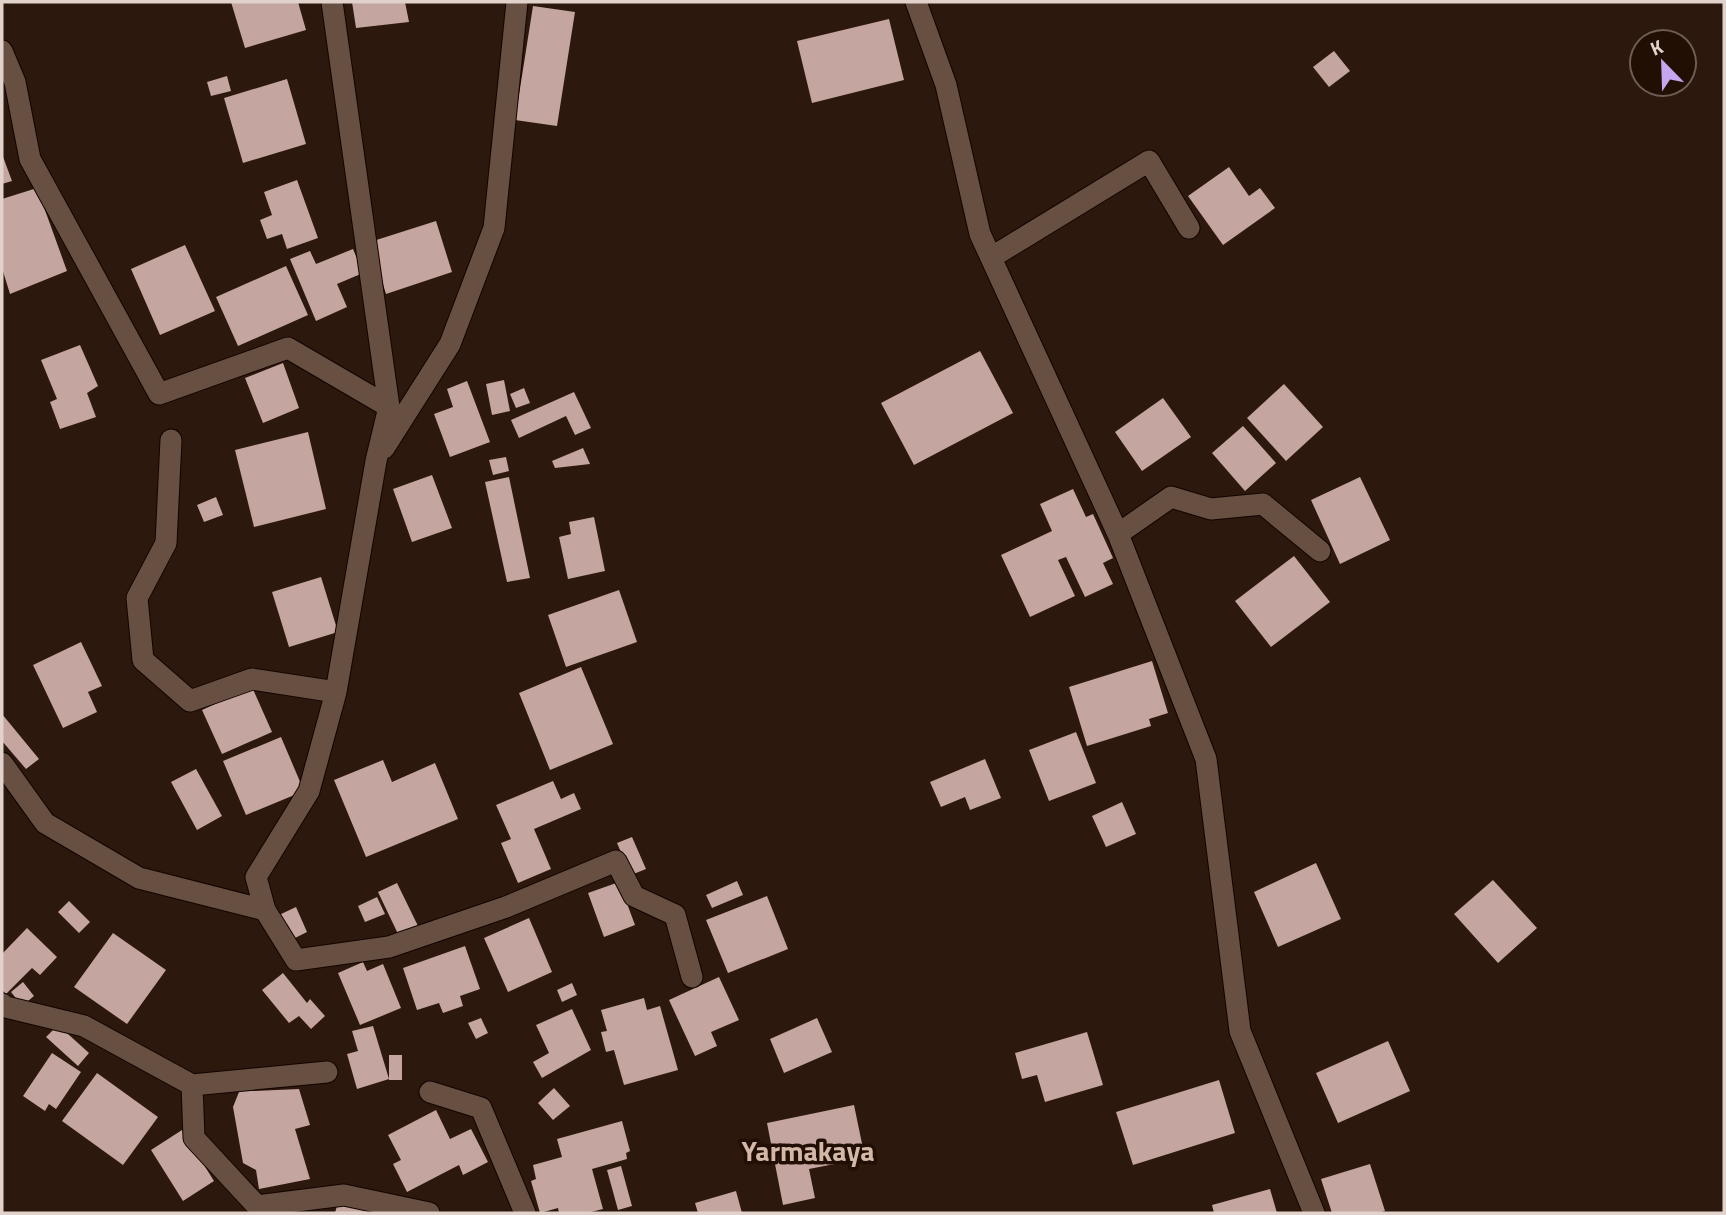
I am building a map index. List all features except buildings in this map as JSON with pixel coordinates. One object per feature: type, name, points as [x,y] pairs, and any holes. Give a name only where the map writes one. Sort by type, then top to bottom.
[{"type":"street","points":[[332,2],[389,407],[376,461],[336,692],[309,791],[256,877],[265,910],[296,960],[336,955],[389,947],[506,907],[616,861],[634,896],[675,915],[692,977]]},
{"type":"street","points":[[376,461],[450,344],[494,228],[517,2]]},
{"type":"street","points":[[916,2],[946,85],[980,234],[1118,534],[1206,759],[1240,1031],[1314,1213]]},
{"type":"street","points":[[2,51],[15,82],[30,159],[159,394],[288,348],[389,407]]},
{"type":"street","points":[[992,257],[1149,160],[1189,228]]},
{"type":"street","points":[[171,440],[166,543],[137,598],[143,660],[190,701],[252,679],[336,692]]},
{"type":"street","points":[[1118,534],[1171,497],[1211,509],[1263,504],[1320,551]]},
{"type":"street","points":[[2,763],[45,823],[139,878],[265,910]]},
{"type":"street","points":[[2,1004],[84,1026],[192,1085],[327,1072]]},
{"type":"street","points":[[192,1085],[194,1138],[260,1210],[344,1195],[429,1213]]},
{"type":"street","points":[[430,1092],[481,1108],[525,1213]]},
{"type":"district","name":"Yarmakaya","points":[[808,1150]]}]
